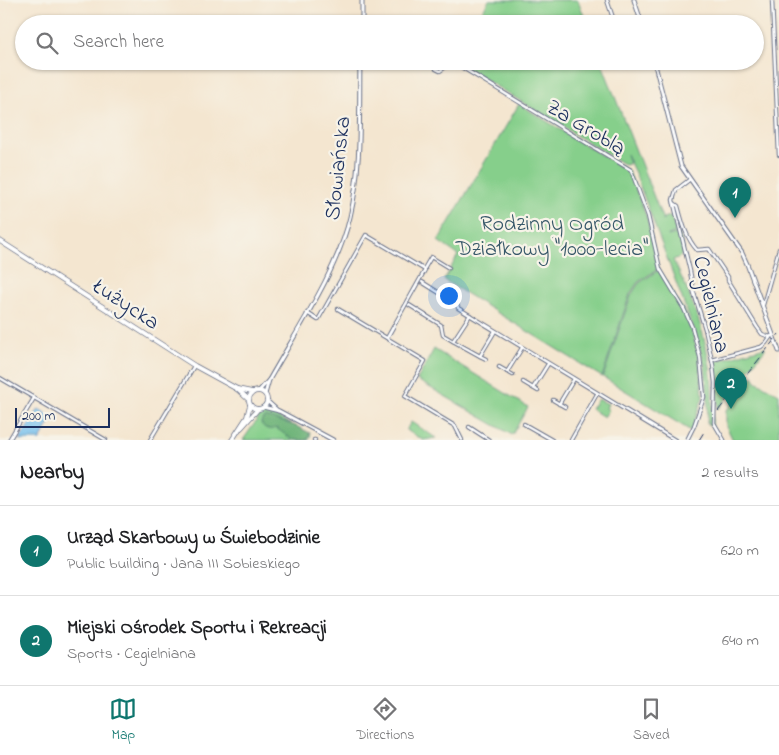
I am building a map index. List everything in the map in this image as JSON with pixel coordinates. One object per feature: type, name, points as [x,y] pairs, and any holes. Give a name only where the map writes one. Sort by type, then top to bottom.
[{"type":"main road","name":"Łużycka","points":[[0,241],[195,366],[237,389],[248,399]]},
{"type":"main road","name":"Łużycka","points":[[237,389],[252,392]]},
{"type":"main road","points":[[232,440],[249,412],[250,405],[248,399],[252,392],[259,391],[265,394],[267,400],[263,407],[258,409],[239,430]]},
{"type":"main road","points":[[250,405],[258,409]]},
{"type":"street","points":[[362,0],[362,15]]},
{"type":"street","points":[[606,0],[612,15]]},
{"type":"street","points":[[634,0],[639,15]]},
{"type":"street","points":[[772,0],[779,155]]},
{"type":"street","points":[[772,10],[779,9]]},
{"type":"street","name":"Słowiańska","points":[[259,391],[269,380],[307,313],[342,244],[350,216],[357,173],[360,70]]},
{"type":"street","name":"Za Groblą","points":[[466,70],[631,170],[648,216],[660,269],[684,309],[694,333],[700,357],[704,396],[687,440]]},
{"type":"street","points":[[656,70],[678,160],[689,180],[742,253],[771,336],[779,351]]},
{"type":"street","points":[[689,180],[674,192],[674,203],[678,206],[691,242],[696,249],[709,249],[757,327],[762,334],[771,336]]},
{"type":"street","name":"Cegielniana","points":[[674,203],[694,293],[712,360],[714,423],[724,440]]},
{"type":"street","points":[[307,313],[318,320],[366,235],[423,269]]},
{"type":"street","points":[[762,306],[779,249]]},
{"type":"street","points":[[387,338],[431,257],[450,268]]},
{"type":"street","points":[[422,282],[457,304],[458,308],[675,440]]},
{"type":"street","points":[[409,305],[441,325],[443,335],[486,359]]},
{"type":"street","points":[[338,309],[425,361],[405,396],[455,426],[462,440]]},
{"type":"street","points":[[453,341],[470,315]]},
{"type":"street","points":[[480,356],[495,330]]},
{"type":"street","points":[[712,360],[764,346],[771,336]]},
{"type":"street","points":[[507,372],[522,347]]},
{"type":"street","points":[[533,388],[548,363]]},
{"type":"street","points":[[150,440],[195,366]]},
{"type":"street","points":[[499,367],[512,375]]},
{"type":"street","points":[[0,378],[106,440]]},
{"type":"street","points":[[559,404],[574,379]]},
{"type":"street","name":"Słowiańska","points":[[265,394],[269,380]]},
{"type":"street","points":[[523,382],[538,391]]},
{"type":"street","points":[[571,440],[597,393]]},
{"type":"street","points":[[9,440],[34,398]]},
{"type":"street","points":[[267,400],[279,411]]},
{"type":"street","points":[[554,400],[564,407]]},
{"type":"street","points":[[263,407],[279,411],[333,440]]},
{"type":"street","points":[[524,424],[552,440]]},
{"type":"street","points":[[469,428],[489,440]]},
{"type":"green space","points":[[489,0],[578,0],[584,15],[480,15]]},
{"type":"green space","name":"Rodzinny Ogród Działkowy \"1000-lecia\"","points":[[470,70],[605,70],[663,220],[663,218],[671,216],[676,232],[668,236],[679,233],[684,250],[680,257],[673,260],[695,309],[703,335],[711,377],[712,426],[707,424],[708,399],[705,367],[695,333],[635,173],[626,154],[629,164],[625,165]]},
{"type":"green space","name":"Rodzinny Ogród Działkowy \"1000-lecia\"","points":[[519,104],[629,172],[647,218],[658,269],[638,282],[630,294],[602,377],[444,280],[458,255],[438,241]]},
{"type":"green space","name":"Rodzinny Ogród Działkowy \"1000-lecia\"","points":[[659,270],[686,315],[699,358],[703,397],[691,431],[603,377],[631,295],[639,283]]},
{"type":"green space","points":[[765,347],[765,349],[718,409],[716,361]]},
{"type":"green space","points":[[434,349],[528,407],[512,435],[417,380]]},
{"type":"green space","points":[[753,376],[756,381],[779,394],[779,440],[733,440],[726,426],[726,411]]},
{"type":"green space","points":[[598,399],[608,404],[606,408],[609,410],[604,417],[591,409]]},
{"type":"green space","points":[[264,413],[275,416],[311,434],[309,440],[243,440]]},
{"type":"green space","points":[[266,417],[296,426],[310,433],[307,440],[293,440],[276,428],[265,428],[261,423]]},
{"type":"green space","points":[[411,422],[436,438],[423,440],[406,430]]},
{"type":"water","points":[[39,409],[53,418],[40,440],[21,440],[20,439]]},
{"type":"railway","points":[[718,411],[779,334]]},
{"type":"railway","points":[[699,440],[704,432]]},
{"type":"place","name":"Urząd Skarbowy w Świebodzinie","points":[[735,218]]},
{"type":"place","name":"Miejski Ośrodek Sportu i Rekreacji","points":[[731,409]]}]
